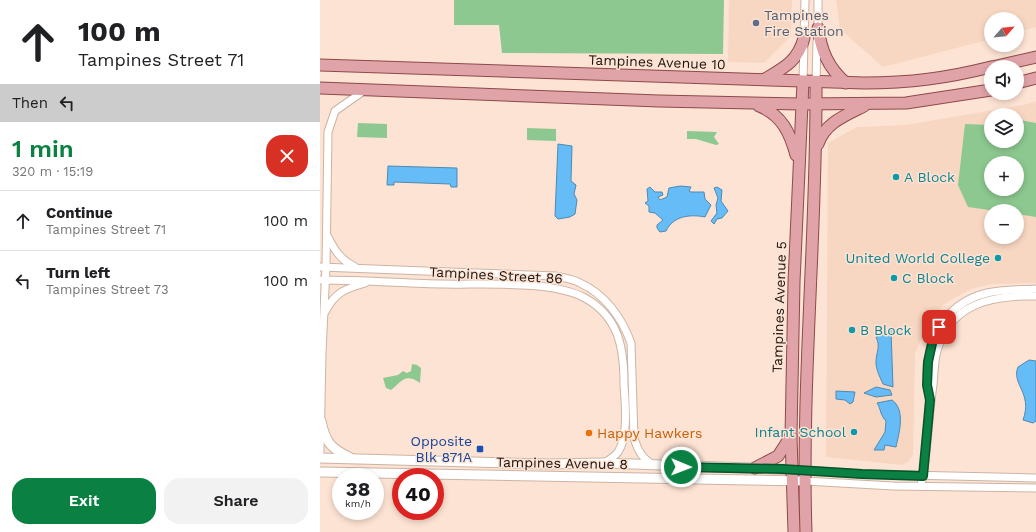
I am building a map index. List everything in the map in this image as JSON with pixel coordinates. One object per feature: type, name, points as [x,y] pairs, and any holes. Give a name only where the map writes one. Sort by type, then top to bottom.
[{"type":"main road","points":[[818,28],[823,54],[834,72],[846,83]]},
{"type":"main road","points":[[764,80],[789,64],[800,51],[804,38]]},
{"type":"main road","name":"Tampines Avenue 10","points":[[1023,60],[1036,57]]},
{"type":"main road","name":"Tampines Avenue 10","points":[[320,65],[816,83],[903,83],[946,78],[984,69]]},
{"type":"main road","points":[[1024,81],[1036,78]]},
{"type":"main road","name":"Tampines Avenue 5","points":[[794,532],[791,436],[794,282],[803,82]]},
{"type":"main road","points":[[806,532],[805,475],[807,355],[815,151],[816,83]]},
{"type":"main road","points":[[320,88],[756,104],[906,103],[984,91]]},
{"type":"main road","points":[[756,104],[770,110],[784,125],[791,138],[799,165]]},
{"type":"main road","points":[[815,151],[825,129],[837,120],[866,104]]},
{"type":"main road","points":[[755,468],[778,456],[791,436]]},
{"type":"street","points":[[803,82],[805,0]]},
{"type":"street","points":[[816,83],[818,0]]},
{"type":"street","points":[[320,452],[324,315],[323,267],[327,235],[328,132],[335,111],[366,90]]},
{"type":"street","points":[[327,235],[338,255],[356,268]]},
{"type":"street","name":"Tampines Street 86","points":[[323,267],[556,276],[580,282],[602,298],[620,318],[626,330],[631,343],[633,416],[637,449],[643,459],[653,466]]},
{"type":"street","name":"Tampines Street 86","points":[[323,280],[523,286],[564,290],[585,298],[599,309],[610,321],[622,346],[624,361],[625,438],[618,453],[604,463]]},
{"type":"street","points":[[324,315],[331,300],[339,293],[371,281]]},
{"type":"street","points":[[930,400],[927,385],[930,351],[933,339],[945,317],[964,301],[985,293],[1000,290],[1036,289]]},
{"type":"street","points":[[921,485],[936,354],[951,323],[968,308],[986,300],[1000,297],[1036,296]]},
{"type":"street","points":[[625,416],[633,416]]},
{"type":"street","points":[[321,421],[324,436],[329,444],[336,450],[352,458]]},
{"type":"street","name":"Tampines Avenue 8","points":[[320,458],[549,464],[604,463],[653,466],[755,468],[792,475]]},
{"type":"street","name":"Tampines Avenue 8","points":[[320,472],[805,475]]},
{"type":"street","points":[[805,475],[1036,478]]},
{"type":"street","points":[[805,475],[893,486],[921,485],[1036,488]]},
{"type":"shaded area","name":"Tampines Fire Station","points":[[729,0],[792,0],[791,36],[764,63],[728,62]]},
{"type":"shaded area","points":[[836,0],[1036,0],[1036,27],[1024,30],[1024,12],[984,12],[984,41],[883,67],[840,29]]},
{"type":"shaded area","points":[[1036,101],[1036,283],[992,284],[971,289],[944,304],[928,324],[915,353],[913,455],[908,462],[902,465],[826,457],[828,143],[857,127],[906,125],[984,112],[984,148],[1024,148],[1024,108],[1005,108]]},
{"type":"green space","points":[[454,0],[724,0],[723,54],[502,53],[499,25],[454,25]]},
{"type":"green space","points":[[1024,121],[1036,123],[1036,217],[1024,215],[1024,204],[984,204],[984,209],[968,207],[958,185],[965,124],[984,125],[984,148],[1024,148]]},
{"type":"green space","points":[[358,123],[387,124],[387,138],[357,137]]},
{"type":"green space","points":[[527,128],[556,129],[556,141],[527,140]]},
{"type":"green space","points":[[687,131],[717,132],[714,137],[719,144],[716,145],[696,139],[687,139]]},
{"type":"green space","points":[[412,364],[421,368],[420,383],[410,378],[403,380],[391,390],[386,388],[383,378],[398,375],[403,371],[407,373],[411,371]]},
{"type":"water","points":[[558,144],[572,146],[571,181],[576,185],[574,194],[577,200],[575,214],[570,217],[558,219],[555,216]]},
{"type":"water","points":[[388,166],[457,168],[457,187],[451,187],[450,184],[394,182],[394,185],[387,185]]},
{"type":"water","points":[[680,186],[691,187],[689,191],[691,192],[704,192],[705,199],[711,205],[705,217],[682,217],[673,222],[666,231],[660,232],[657,225],[663,220],[655,213],[649,212],[649,206],[645,203],[648,201],[647,189],[650,187],[655,192],[662,192],[663,195],[658,197],[660,200],[667,197],[669,188]]},
{"type":"water","points":[[717,187],[722,190],[721,201],[728,211],[722,218],[717,219],[714,224],[711,221],[717,213],[716,205],[718,198],[714,188]]},
{"type":"water","points":[[891,330],[893,387],[883,384],[876,365],[878,347],[876,337]]},
{"type":"water","points":[[1029,360],[1036,361],[1036,421],[1033,423],[1023,420],[1025,411],[1024,396],[1017,379],[1018,367]]},
{"type":"water","points":[[876,387],[890,390],[892,395],[876,397],[864,393]]},
{"type":"water","points":[[836,391],[855,392],[853,402],[850,404],[845,400],[836,399]]},
{"type":"water","points":[[892,400],[899,410],[900,416],[900,429],[896,447],[885,445],[884,450],[874,450],[885,432],[886,421],[877,403]]},
{"type":"place","name":"Tampines Fire Station","points":[[756,23]]},
{"type":"place","name":"A Block","points":[[896,177]]},
{"type":"place","name":"United World College","points":[[998,258]]},
{"type":"place","name":"C Block","points":[[894,278]]},
{"type":"place","name":"B Block","points":[[852,330]]},
{"type":"place","name":"Infant School","points":[[854,432]]},
{"type":"place","name":"Happy Hawkers","points":[[589,433]]},
{"type":"place","name":"Opposite Blk 871A","points":[[480,449]]},
{"type":"route","points":[[681,467],[782,469],[923,476],[930,400],[927,385],[928,362],[933,339],[939,327]]}]
